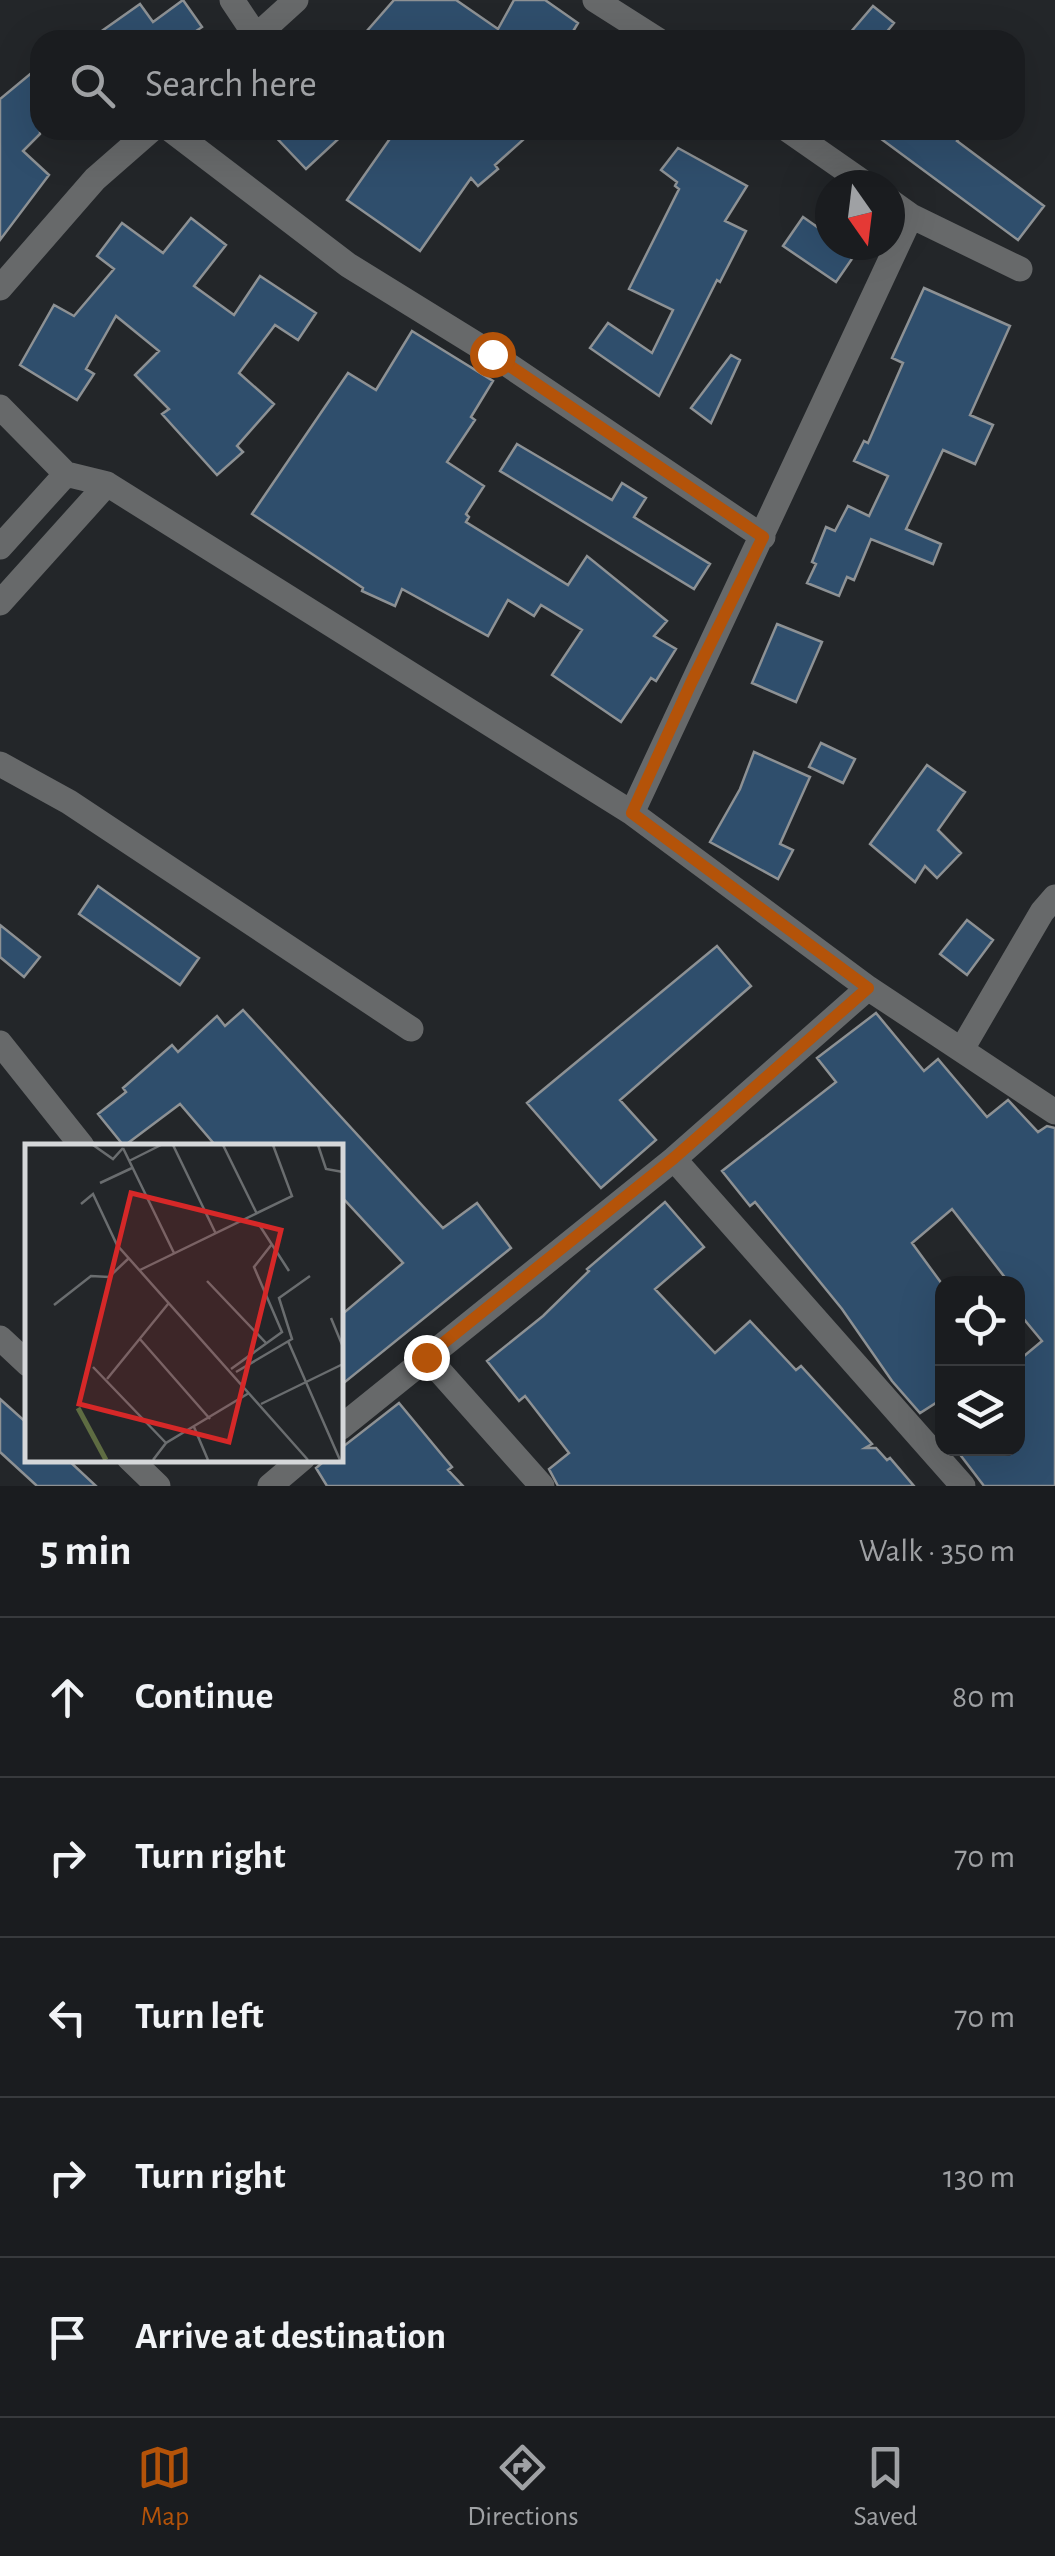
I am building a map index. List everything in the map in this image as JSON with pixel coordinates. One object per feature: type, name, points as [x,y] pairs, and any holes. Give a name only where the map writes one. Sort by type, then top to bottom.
[{"type":"street","points":[[232,0],[249,30]]},
{"type":"street","points":[[263,30],[296,0]]},
{"type":"street","points":[[595,0],[642,30]]},
{"type":"street","points":[[0,288],[94,180],[140,140]]},
{"type":"street","points":[[184,140],[348,266],[492,354],[763,537]]},
{"type":"street","points":[[802,140],[845,170]]},
{"type":"street","points":[[905,210],[1020,269]]},
{"type":"street","points":[[632,813],[763,537],[879,260]]},
{"type":"street","points":[[0,407],[66,474],[107,484],[632,813],[868,988],[1055,1112]]},
{"type":"street","points":[[0,547],[66,474]]},
{"type":"street","points":[[0,602],[107,484]]},
{"type":"street","points":[[0,764],[69,802],[411,1029]]},
{"type":"street","points":[[962,1050],[1042,912],[1055,897]]},
{"type":"street","points":[[342,1426],[674,1158],[868,988]]},
{"type":"street","points":[[0,1042],[80,1144]]},
{"type":"street","points":[[674,1158],[962,1486]]},
{"type":"street","points":[[0,1338],[25,1361]]},
{"type":"street","points":[[426,1357],[542,1486]]},
{"type":"street","points":[[132,1461],[158,1486]]},
{"type":"street","points":[[270,1486],[299,1461]]},
{"type":"building","points":[[183,0],[202,27],[103,30],[140,4],[153,22]]},
{"type":"building","points":[[394,0],[456,0],[498,29],[514,0],[545,0],[578,23],[574,30],[368,30]]},
{"type":"building","points":[[873,6],[894,23],[888,30],[853,30]]},
{"type":"building","points":[[30,74],[30,140],[34,140],[23,151],[49,175],[0,240],[0,99]]},
{"type":"building","points":[[278,140],[337,140],[306,169]]},
{"type":"building","points":[[389,140],[523,140],[478,186],[471,178],[420,251],[347,200]]},
{"type":"building","points":[[883,140],[958,140],[1044,206],[1018,240]]},
{"type":"building","points":[[678,148],[747,186],[725,221],[746,231],[659,396],[590,348],[608,323],[652,353],[673,310],[629,289],[679,189],[675,186],[677,182],[661,170]]},
{"type":"building","points":[[803,217],[815,225],[815,260],[851,260],[836,282],[783,246]]},
{"type":"building","points":[[191,218],[226,245],[194,286],[234,315],[260,276],[316,313],[298,340],[275,325],[239,373],[274,404],[237,446],[243,452],[217,475],[162,414],[169,409],[135,375],[159,351],[116,316],[86,369],[94,374],[77,400],[20,365],[54,305],[74,316],[114,269],[97,256],[122,223],[163,253]]},
{"type":"building","points":[[924,288],[1010,326],[970,415],[993,425],[975,464],[943,450],[906,529],[941,544],[933,564],[871,539],[854,580],[847,577],[839,596],[807,583],[816,564],[812,562],[826,527],[835,531],[848,506],[869,516],[888,476],[854,461],[864,441],[868,443],[903,363],[892,358]]},
{"type":"building","points":[[412,331],[493,381],[471,417],[475,420],[447,462],[484,486],[466,514],[466,522],[568,585],[587,556],[667,621],[654,636],[676,649],[656,681],[651,678],[621,722],[552,675],[582,630],[541,605],[534,616],[508,600],[488,636],[402,589],[395,606],[362,591],[363,588],[252,514],[348,373],[376,390]]},
{"type":"building","points":[[731,355],[740,360],[711,423],[691,408]]},
{"type":"building","points":[[517,444],[612,500],[622,483],[646,498],[634,517],[710,564],[694,589],[500,471]]},
{"type":"building","points":[[777,624],[822,642],[796,702],[752,683]]},
{"type":"building","points":[[821,743],[855,759],[843,783],[809,767]]},
{"type":"building","points":[[754,752],[810,777],[780,844],[793,850],[778,879],[710,842],[740,789]]},
{"type":"building","points":[[927,765],[965,792],[938,830],[961,853],[937,878],[925,866],[915,882],[870,844]]},
{"type":"building","points":[[98,886],[199,958],[180,985],[79,914]]},
{"type":"building","points":[[967,920],[993,940],[967,975],[940,954]]},
{"type":"building","points":[[0,925],[40,957],[24,977],[0,957]]},
{"type":"building","points":[[717,946],[751,986],[620,1100],[656,1140],[601,1188],[527,1103]]},
{"type":"building","points":[[243,1010],[443,1228],[477,1203],[511,1248],[342,1384],[342,1314],[403,1263],[342,1197],[342,1144],[214,1144],[180,1104],[122,1144],[98,1114],[126,1092],[123,1088],[172,1045],[178,1052],[217,1016],[225,1026]]},
{"type":"building","points":[[876,1013],[924,1071],[938,1059],[987,1117],[1008,1100],[1038,1132],[1047,1126],[1055,1128],[1055,1486],[984,1486],[961,1456],[1025,1456],[1025,1355],[1042,1341],[1025,1320],[1025,1276],[1004,1276],[952,1209],[912,1243],[936,1276],[935,1403],[920,1413],[755,1202],[750,1206],[722,1171],[836,1082],[817,1058]]},
{"type":"building","points":[[665,1202],[704,1247],[655,1289],[715,1353],[750,1321],[796,1370],[801,1366],[872,1444],[865,1448],[876,1448],[887,1460],[890,1458],[914,1486],[558,1486],[549,1469],[569,1453],[525,1396],[519,1401],[487,1361],[543,1316],[587,1269]]},
{"type":"building","points":[[0,1399],[25,1421],[25,1461],[69,1461],[96,1486],[37,1486],[0,1452]]},
{"type":"building","points":[[399,1403],[463,1486],[327,1486],[316,1468],[324,1461],[342,1461],[342,1447]]},
{"type":"route","points":[[426,1357],[674,1158],[868,988],[632,813],[763,537],[492,354]]}]
